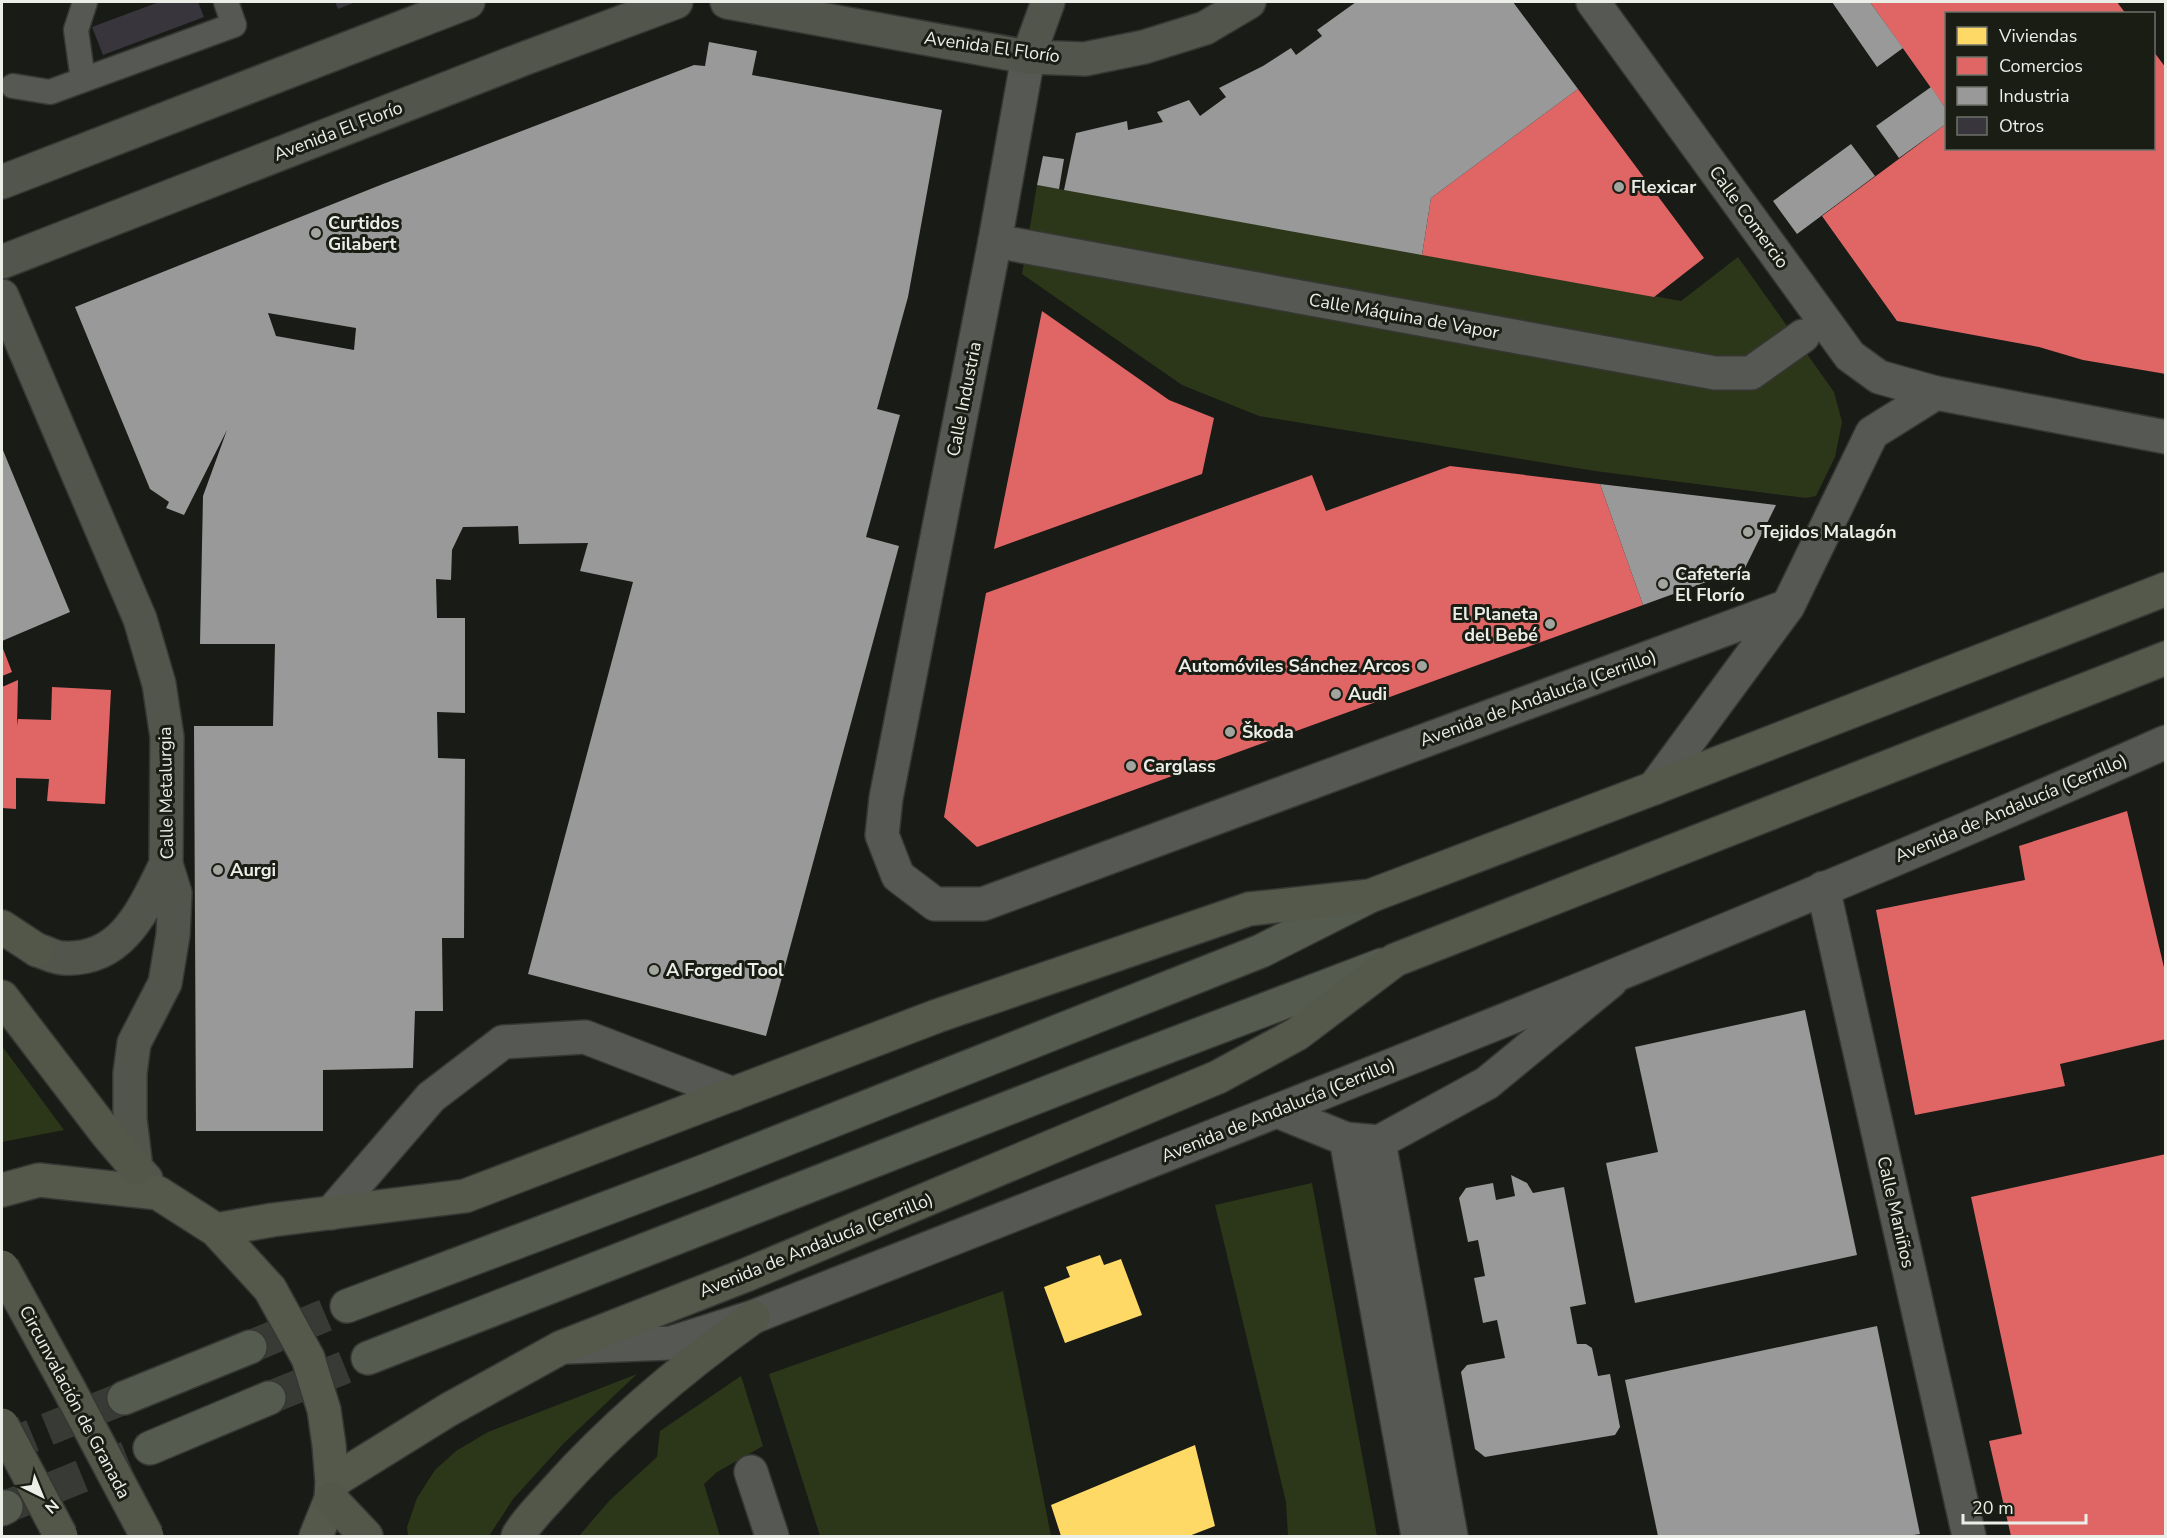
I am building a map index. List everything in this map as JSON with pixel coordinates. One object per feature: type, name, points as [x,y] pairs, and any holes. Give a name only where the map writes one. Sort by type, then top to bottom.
[{"type":"highway","points":[[216,1230],[465,1196],[937,1017],[1249,909],[1370,896],[2166,589]]},
{"type":"highway","name":"Avenida de Andalucía (Cerrillo)","points":[[331,1491],[448,1410],[562,1347],[746,1275],[1218,1077],[1297,1034],[1395,960],[2166,658]]},
{"type":"highway","points":[[2,927],[37,950]]},
{"type":"highway","points":[[2,997],[107,1134],[136,1168]]},
{"type":"highway","points":[[2,1190],[39,1180],[158,1192],[216,1230],[270,1289],[308,1358],[324,1410],[329,1445],[331,1491],[316,1536]]},
{"type":"highway","name":"Circunvalación de Granada","points":[[2,1267],[147,1536]]},
{"type":"highway","points":[[518,1536],[575,1468],[652,1395],[753,1317]]},
{"type":"highway","points":[[2,1425],[61,1536]]},
{"type":"highway","points":[[331,1491],[366,1536]]},
{"type":"main road","points":[[2,182],[468,2]]},
{"type":"main road","name":"Avenida El Florío","points":[[2,262],[672,2]]},
{"type":"main road","name":"Avenida El Florío","points":[[726,2],[1028,57],[1085,59],[1143,47],[1205,28],[1249,2]]},
{"type":"main road","name":"Calle Industria","points":[[1028,57],[1048,2]]},
{"type":"main road","name":"Calle Metalurgia","points":[[2,296],[140,619],[159,684],[167,736],[166,864],[174,893],[172,944],[165,983],[134,1043],[130,1073],[130,1119],[136,1168]]},
{"type":"main road","points":[[37,950],[62,958],[93,955],[122,939],[146,905],[166,864]]},
{"type":"main road","points":[[347,1306],[705,1171],[1261,951],[1370,896]]},
{"type":"main road","name":"Avenida de Andalucía (Cerrillo)","points":[[368,1358],[1092,1075],[1395,960]]},
{"type":"main road","points":[[136,1168],[158,1192]]},
{"type":"main road","points":[[124,1398],[250,1347]]},
{"type":"main road","points":[[150,1448],[269,1398]]},
{"type":"street","name":"Calle Comercio","points":[[1593,2],[1850,356],[1879,377],[1935,393]]},
{"type":"street","name":"Calle Industria","points":[[886,798],[995,241],[1028,57]]},
{"type":"street","name":"Calle Máquina de Vapor","points":[[995,241],[1715,373],[1751,373],[1803,336]]},
{"type":"street","points":[[1654,788],[1788,606],[1872,433],[1935,393],[2166,437]]},
{"type":"street","name":"Avenida de Andalucía (Cerrillo)","points":[[886,798],[882,835],[898,876],[935,904],[983,904],[1788,606]]},
{"type":"street","name":"Avenida de Andalucía (Cerrillo)","points":[[562,1347],[671,1343],[753,1317],[1277,1111],[1621,972],[2166,742]]},
{"type":"street","points":[[2124,760],[2166,757]]},
{"type":"street","name":"Calle Maniños","points":[[1823,888],[1969,1536]]},
{"type":"street","points":[[1277,1111],[1347,1139],[1379,1142],[1487,1083],[1621,972]]},
{"type":"street","points":[[331,1213],[431,1097],[503,1042],[585,1037],[733,1094]]},
{"type":"street","points":[[1347,1139],[1418,1536]]},
{"type":"street","points":[[1379,1142],[1451,1536]]},
{"type":"street","points":[[751,1472],[772,1536]]},
{"type":"lane","points":[[83,80],[76,30],[85,2]]},
{"type":"lane","points":[[13,86],[50,92],[234,25],[226,2]]},
{"type":"green space","points":[[1037,185],[1681,301],[1738,257],[1834,392],[1842,422],[1835,457],[1816,496],[1806,498],[1595,471],[1259,416],[1182,385],[1022,274]]},
{"type":"green space","points":[[2,1046],[64,1130],[2,1142]]},
{"type":"green space","points":[[1312,1183],[1377,1536],[1288,1536],[1286,1502],[1215,1205]]},
{"type":"green space","points":[[1003,1291],[1051,1536],[820,1536],[769,1374]]},
{"type":"green space","points":[[637,1374],[564,1443],[513,1499],[489,1536],[408,1536],[407,1527],[417,1498],[435,1470],[456,1451],[488,1432]]},
{"type":"green space","points":[[741,1376],[763,1446],[717,1472],[704,1484],[720,1536],[579,1536],[610,1500],[657,1457],[660,1431]]},
{"type":"building: Viviendas","points":[[1100,1255],[1104,1265],[1121,1259],[1142,1315],[1065,1343],[1044,1287],[1070,1277],[1066,1267]]},
{"type":"building: Viviendas","points":[[1195,1445],[1215,1526],[1189,1536],[1061,1536],[1051,1505]]},
{"type":"building: Comercios","points":[[1870,2],[2117,2],[2124,12],[1945,12],[1945,108]]},
{"type":"building: Comercios","points":[[2155,53],[2166,68],[2166,374],[2083,360],[2039,347],[1897,321],[1822,216],[1945,125],[1945,150],[2155,150]]},
{"type":"building: Comercios","points":[[1578,89],[1704,258],[1654,297],[1422,255],[1431,198]]},
{"type":"building: Comercios","points":[[1042,311],[1169,400],[1214,418],[1202,474],[994,549]]},
{"type":"building: Comercios","points":[[1450,466],[1600,484],[1643,605],[977,847],[944,817],[986,593],[1312,475],[1326,511]]},
{"type":"building: Comercios","points":[[2,646],[12,672],[2,676]]},
{"type":"building: Comercios","points":[[18,680],[17,726],[18,719],[51,720],[52,687],[111,690],[105,804],[47,801],[49,779],[16,778],[16,809],[2,808],[2,687]]},
{"type":"building: Comercios","points":[[2127,811],[2166,976],[2166,1039],[2060,1064],[2065,1086],[1915,1115],[1876,910],[2025,880],[2019,846]]},
{"type":"building: Comercios","points":[[2166,1154],[2166,1536],[2011,1536],[1989,1441],[2022,1434],[1971,1197]]},
{"type":"building: Industria","points":[[1356,2],[1513,2],[1578,89],[1431,198],[1422,255],[1064,190],[1076,133],[1127,121],[1128,130],[1163,122],[1157,112],[1189,100],[1200,116],[1226,97],[1219,88],[1263,66],[1291,48],[1296,55],[1322,36],[1317,30]]},
{"type":"building: Industria","points":[[1832,2],[1870,2],[1903,48],[1877,67]]},
{"type":"building: Industria","points":[[709,42],[757,51],[752,75],[942,110],[908,297],[877,409],[900,415],[866,537],[899,546],[766,1036],[528,974],[633,582],[580,571],[588,543],[519,544],[518,526],[463,527],[452,550],[451,580],[436,579],[437,618],[465,618],[465,713],[437,712],[438,758],[465,759],[464,938],[442,938],[443,1011],[415,1011],[413,1068],[323,1070],[323,1131],[196,1131],[194,726],[273,726],[275,644],[200,644],[203,496],[227,430],[184,515],[166,508],[169,502],[150,489],[75,307],[383,184],[694,65],[705,66]],"holes":[[[268,313],[356,328],[354,350],[276,336]]]},
{"type":"building: Industria","points":[[1931,87],[1945,108],[1945,125],[1899,158],[1876,126]]},
{"type":"building: Industria","points":[[1851,144],[1875,176],[1797,234],[1773,201]]},
{"type":"building: Industria","points":[[1043,156],[1064,159],[1059,189],[1037,185]]},
{"type":"building: Industria","points":[[2,448],[70,612],[2,641]]},
{"type":"building: Industria","points":[[1600,484],[1776,505],[1745,568],[1643,605]]},
{"type":"building: Industria","points":[[1805,1010],[1857,1255],[1635,1303],[1606,1163],[1658,1152],[1635,1047]]},
{"type":"building: Industria","points":[[1511,1175],[1527,1183],[1533,1193],[1564,1187],[1586,1304],[1570,1307],[1577,1344],[1586,1344],[1592,1348],[1598,1376],[1610,1374],[1620,1427],[1615,1435],[1485,1457],[1475,1449],[1461,1372],[1467,1365],[1505,1358],[1497,1320],[1483,1323],[1474,1278],[1485,1276],[1478,1240],[1468,1242],[1459,1198],[1466,1188],[1493,1183],[1496,1200],[1515,1196]]},
{"type":"building: Industria","points":[[1877,1326],[1920,1534],[1907,1536],[1658,1536],[1625,1380]]},
{"type":"building: Otros","points":[[159,2],[198,2],[204,17],[103,55],[92,27]]},
{"type":"building: Otros","points":[[335,2],[356,2],[338,9]]},
{"type":"tunnel","points":[[250,1347],[347,1306]]},
{"type":"tunnel","points":[[269,1398],[368,1358]]},
{"type":"tunnel","points":[[2,1448],[124,1398]]},
{"type":"tunnel","points":[[6,1507],[150,1448]]},
{"type":"place","name":"Flexicar","points":[[1619,187]]},
{"type":"place","name":"Curtidos Gilabert","points":[[316,233]]},
{"type":"place","name":"Tejidos Malagón","points":[[1748,532]]},
{"type":"place","name":"Cafetería El Florío","points":[[1663,584]]},
{"type":"place","name":"El Planeta del Bebé","points":[[1550,624]]},
{"type":"place","name":"Automóviles Sánchez Arcos","points":[[1422,666]]},
{"type":"place","name":"Audi","points":[[1336,694]]},
{"type":"place","name":"Škoda","points":[[1230,732]]},
{"type":"place","name":"Carglass","points":[[1131,766]]},
{"type":"place","name":"Aurgi","points":[[218,870]]},
{"type":"place","name":"A Forged Tool","points":[[654,970]]}]
